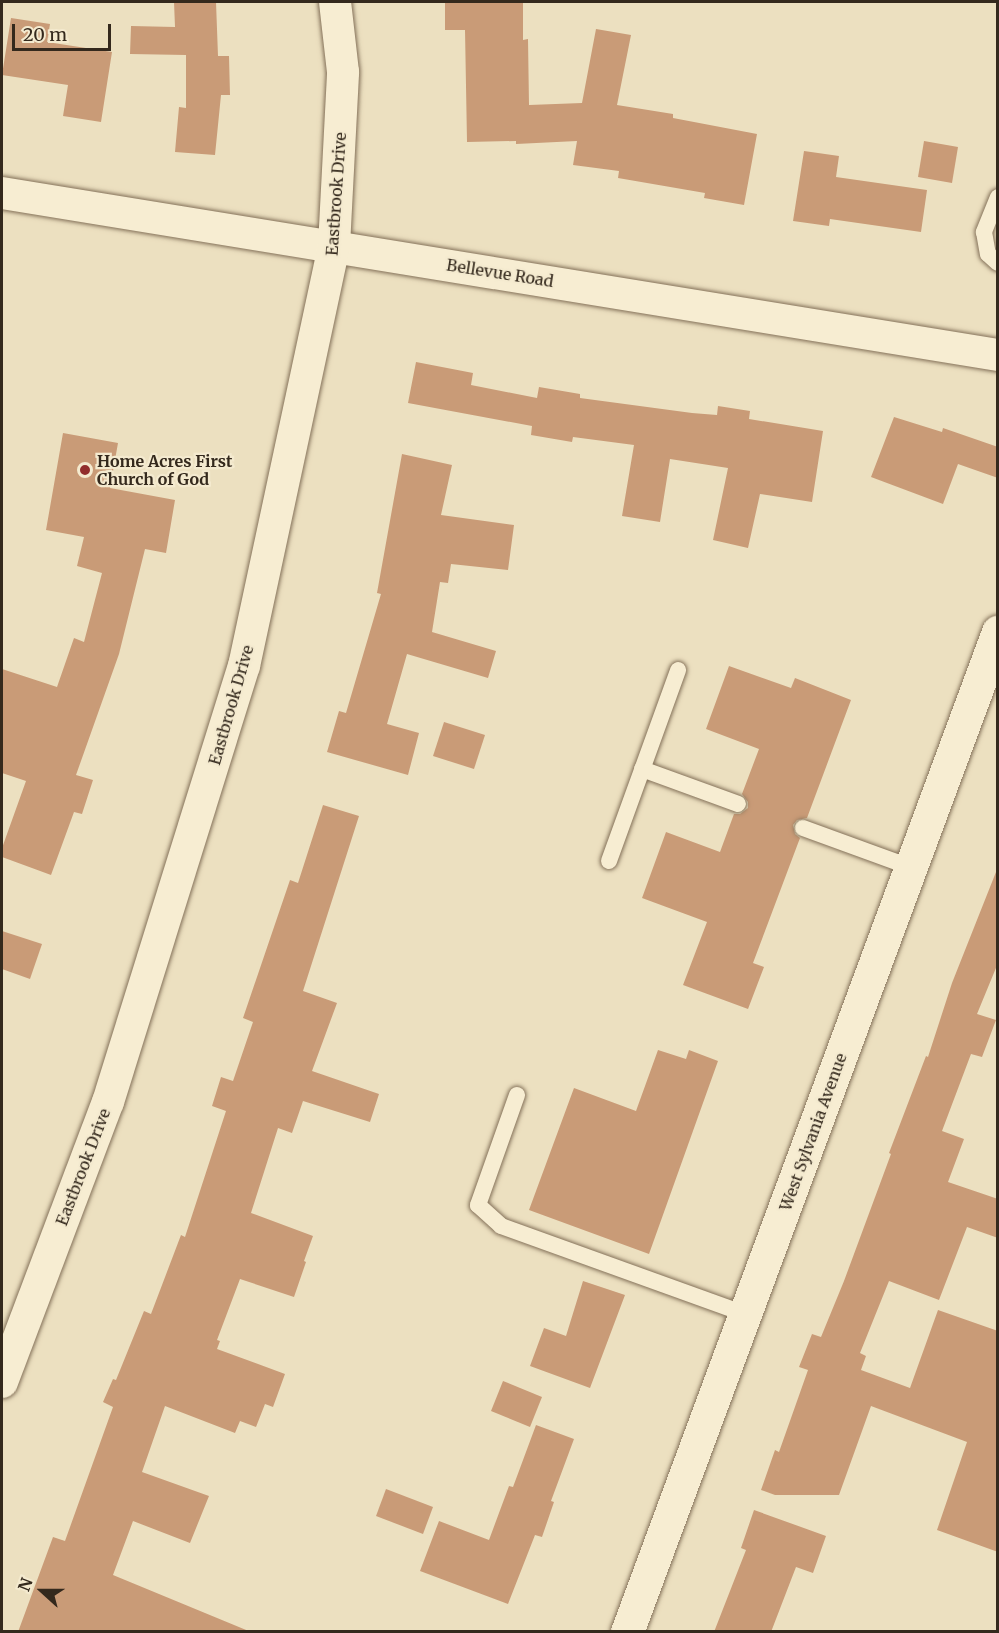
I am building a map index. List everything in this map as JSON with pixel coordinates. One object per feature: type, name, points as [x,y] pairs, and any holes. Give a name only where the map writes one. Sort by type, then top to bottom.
[{"type":"main road","name":"West Sylvania Avenue","points":[[627,1632],[998,632]]},
{"type":"street","name":"Eastbrook Drive","points":[[2,1382],[108,1101],[244,666],[334,246],[343,72],[335,2]]},
{"type":"street","name":"Bellevue Road","points":[[2,194],[334,246],[998,356]]},
{"type":"lane","points":[[998,197],[984,232],[988,254],[998,263]]},
{"type":"lane","points":[[609,861],[678,670]]},
{"type":"lane","points":[[642,768],[738,804]]},
{"type":"lane","points":[[803,828],[910,867]]},
{"type":"lane","points":[[517,1095],[478,1205],[501,1226],[745,1314]]},
{"type":"building","points":[[174,2],[216,2],[218,56],[229,56],[230,95],[221,95],[215,155],[175,152],[179,107],[186,108],[186,55],[130,54],[131,26],[175,27]]},
{"type":"building","points":[[445,2],[523,2],[523,40],[528,39],[529,105],[582,103],[596,29],[631,35],[617,105],[673,114],[673,118],[757,134],[744,205],[704,198],[705,193],[618,178],[619,171],[573,165],[577,141],[516,144],[516,141],[467,142],[465,30],[445,30]]},
{"type":"building","points":[[11,18],[50,24],[47,42],[112,52],[101,122],[63,116],[68,85],[2,75]]},
{"type":"building","points":[[924,141],[958,147],[952,183],[918,177]]},
{"type":"building","points":[[804,151],[839,156],[836,177],[927,190],[921,232],[830,219],[829,226],[793,221]]},
{"type":"building","points":[[416,362],[473,373],[471,385],[537,398],[539,387],[580,394],[580,398],[692,413],[717,415],[718,406],[750,411],[749,419],[823,431],[812,502],[760,494],[748,548],[713,540],[728,468],[670,459],[660,522],[622,516],[634,445],[573,437],[572,442],[531,435],[532,426],[408,403]]},
{"type":"building","points":[[894,417],[942,432],[943,428],[998,447],[998,478],[958,464],[943,504],[871,477]]},
{"type":"building","points":[[63,433],[118,443],[110,488],[175,500],[166,553],[145,549],[119,654],[76,775],[93,780],[82,814],[74,812],[51,875],[2,857],[2,848],[26,781],[2,773],[2,669],[57,687],[74,638],[84,642],[102,573],[77,566],[84,537],[46,530]]},
{"type":"building","points":[[402,454],[452,465],[441,515],[514,525],[508,570],[451,564],[448,583],[440,582],[432,632],[496,651],[488,678],[407,654],[387,724],[419,733],[408,775],[327,752],[339,711],[346,713],[381,594],[377,593]]},
{"type":"building","points":[[729,666],[791,688],[795,678],[851,700],[807,818],[797,820],[793,825],[795,834],[800,838],[753,963],[764,967],[748,1009],[683,985],[707,922],[642,898],[666,832],[720,852],[734,814],[740,814],[748,808],[748,802],[742,794],[759,749],[706,729]]},
{"type":"building","points":[[444,722],[485,735],[474,769],[433,756]]},
{"type":"building","points":[[323,805],[359,816],[303,991],[337,1003],[312,1071],[379,1094],[370,1122],[303,1101],[292,1133],[278,1128],[251,1213],[313,1236],[304,1261],[306,1262],[294,1297],[240,1279],[217,1340],[220,1341],[217,1349],[285,1374],[273,1407],[265,1404],[256,1427],[240,1421],[235,1433],[165,1406],[142,1472],[209,1496],[190,1543],[133,1521],[113,1575],[251,1632],[18,1632],[53,1537],[65,1541],[113,1407],[103,1402],[113,1379],[116,1380],[144,1311],[151,1314],[181,1235],[185,1237],[226,1111],[212,1106],[221,1077],[233,1081],[253,1022],[243,1018],[290,880],[298,883]]},
{"type":"building","points":[[996,872],[998,963],[977,1014],[996,1020],[982,1057],[971,1054],[942,1131],[964,1139],[948,1182],[998,1199],[998,1238],[967,1227],[939,1300],[889,1281],[860,1353],[866,1356],[861,1370],[910,1388],[938,1310],[998,1331],[998,1552],[937,1530],[967,1442],[871,1406],[839,1495],[775,1495],[761,1490],[775,1450],[779,1452],[808,1370],[799,1367],[812,1334],[821,1337],[844,1281],[891,1154],[889,1153],[926,1056],[928,1057],[952,983]]},
{"type":"building","points":[[2,931],[42,944],[30,979],[2,969]]},
{"type":"building","points":[[658,1050],[686,1059],[689,1050],[718,1061],[649,1254],[529,1210],[574,1088],[636,1111]]},
{"type":"building","points":[[583,1281],[625,1295],[590,1388],[530,1366],[544,1328],[566,1336]]},
{"type":"building","points":[[503,1381],[542,1397],[530,1427],[491,1411]]},
{"type":"building","points":[[536,1425],[574,1439],[551,1501],[554,1502],[542,1537],[535,1535],[508,1604],[420,1571],[439,1521],[489,1540],[509,1486],[513,1487]]},
{"type":"building","points":[[386,1489],[433,1507],[423,1534],[376,1516]]},
{"type":"building","points":[[754,1510],[826,1536],[813,1573],[796,1567],[771,1632],[714,1632],[746,1550],[741,1548]]},
{"type":"place","name":"Home Acres First Church of God","points":[[85,470]]}]
